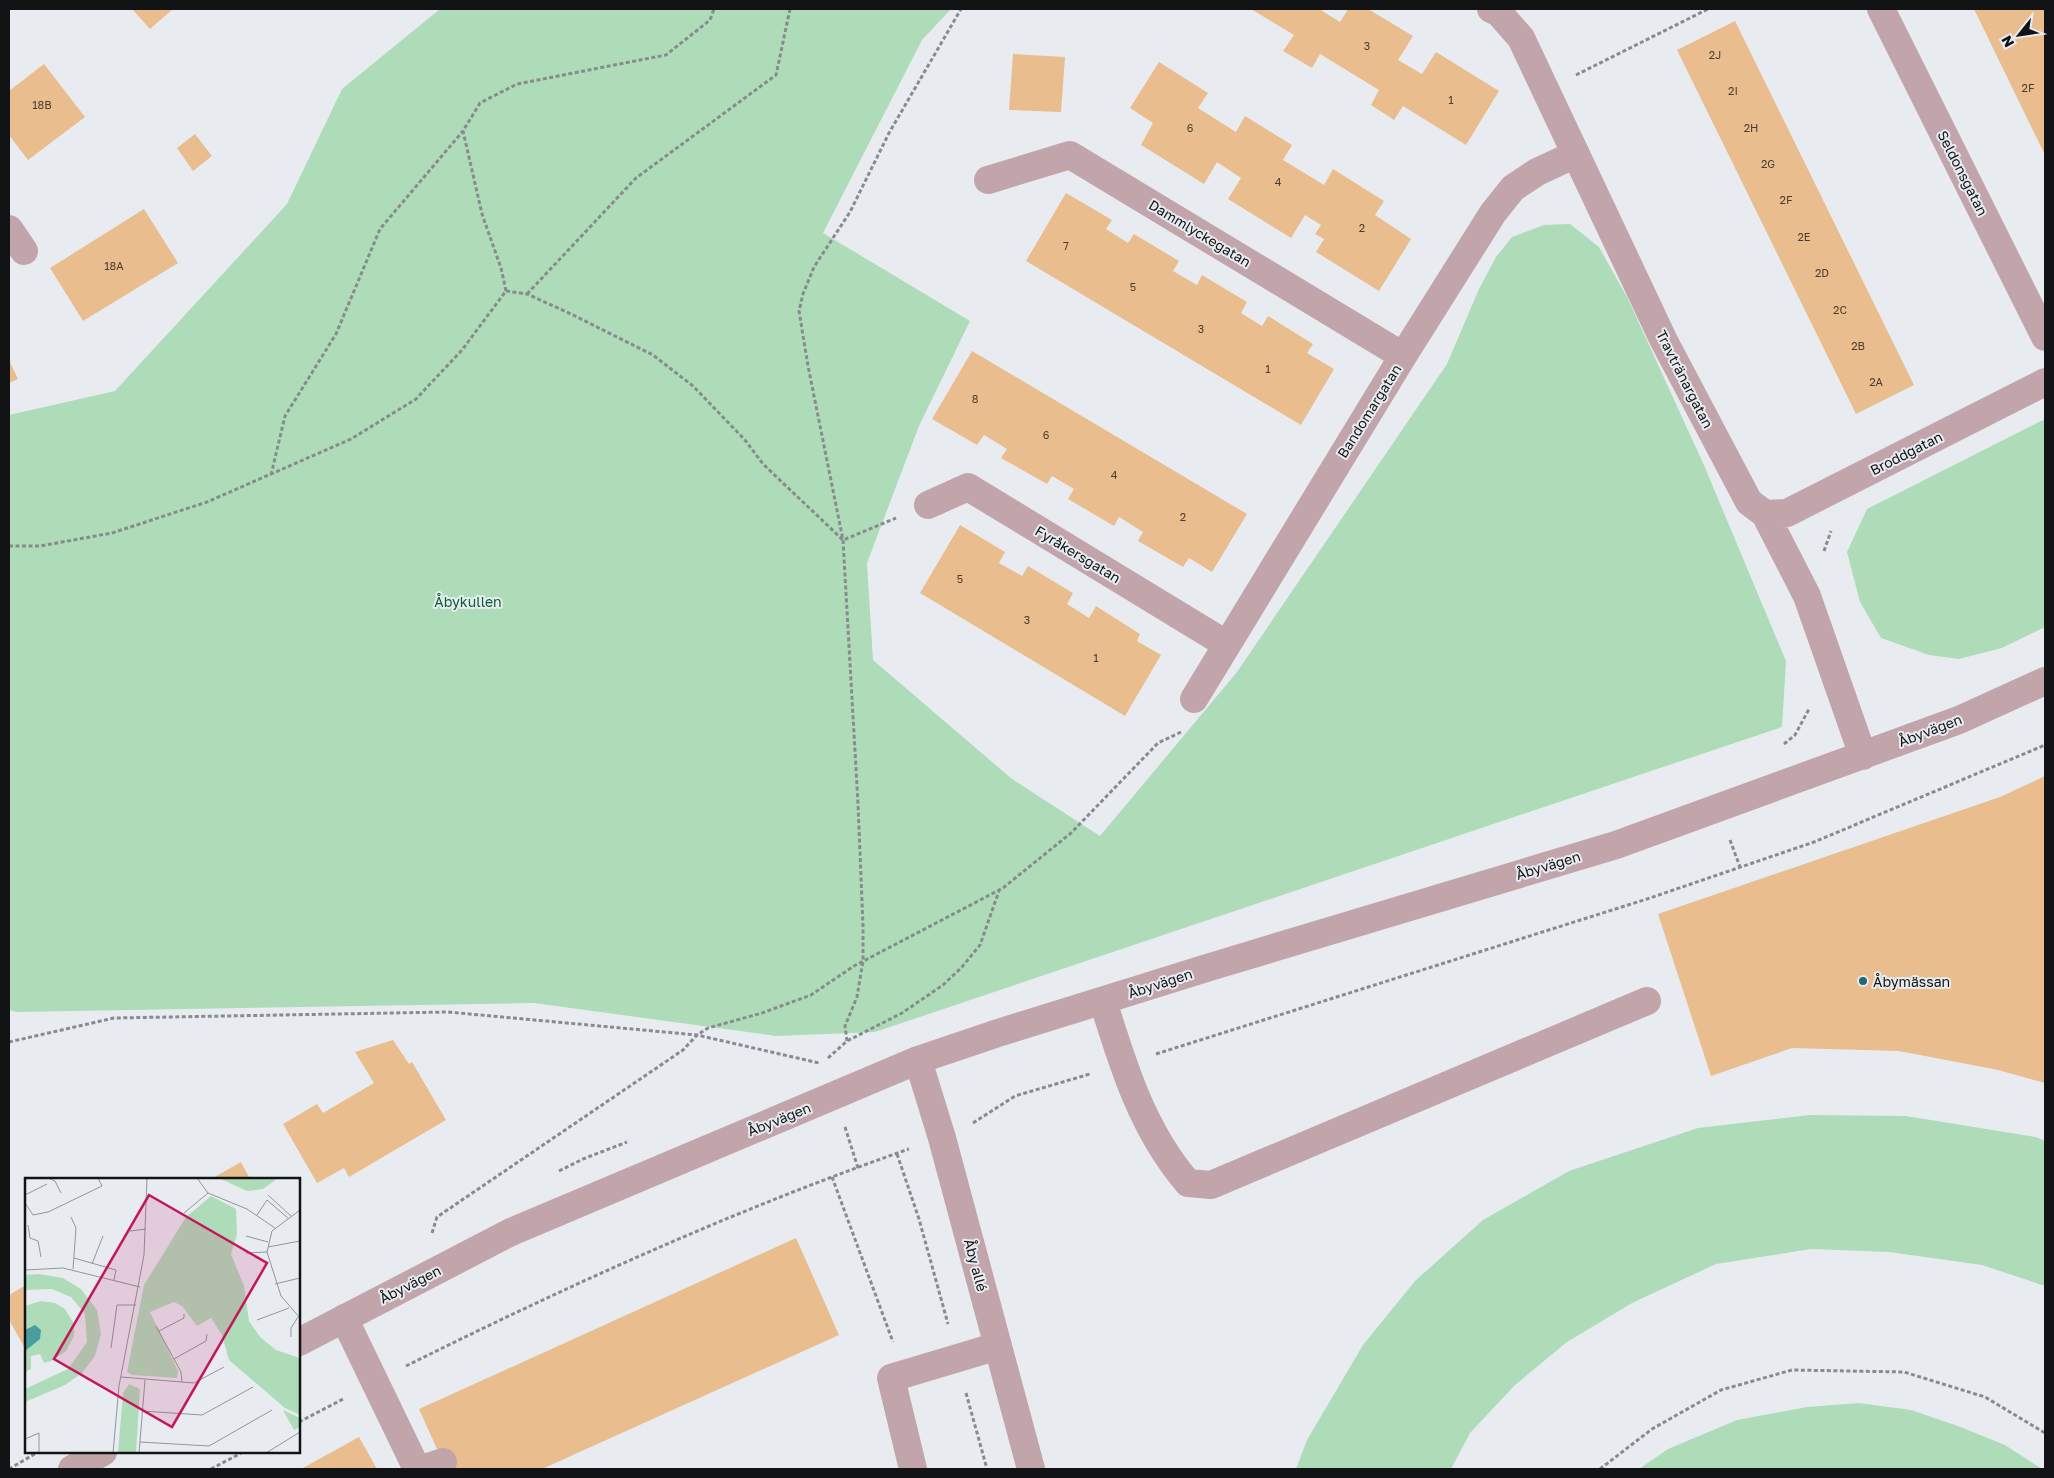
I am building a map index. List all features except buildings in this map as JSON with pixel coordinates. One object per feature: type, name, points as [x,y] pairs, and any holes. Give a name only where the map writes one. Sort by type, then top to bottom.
[{"type":"street","name":"Travtränargatan","points":[[1491,9],[1499,13],[1521,38],[1664,341],[1749,502],[1765,514],[1807,596],[1863,756]]},
{"type":"street","name":"Seldonsgatan","points":[[1880,9],[2045,337]]},
{"type":"street","name":"Bandomargatan","points":[[1194,699],[1403,356],[1493,214],[1513,188],[1537,172],[1576,154]]},
{"type":"street","name":"Dammlyckegatan","points":[[988,180],[1070,155],[1403,356]]},
{"type":"street","points":[[9,228],[24,251]]},
{"type":"street","name":"Broddgatan","points":[[1765,514],[1787,513],[2045,382]]},
{"type":"street","name":"Fyråkersgatan","points":[[928,504],[968,487],[1226,644]]},
{"type":"street","name":"Åbyvägen","points":[[300,1341],[510,1232],[918,1060],[1210,967],[1616,845],[1959,720],[2045,681]]},
{"type":"street","points":[[1103,1001],[1122,1064],[1143,1113],[1171,1164],[1188,1183],[1211,1185],[1647,1001]]},
{"type":"street","name":"Åby allé","points":[[918,1060],[942,1138],[1031,1469]]},
{"type":"street","points":[[344,1318],[415,1465],[422,1469],[442,1462]]},
{"type":"street","points":[[913,1469],[891,1378],[998,1346]]},
{"type":"street","points":[[72,1469],[101,1453]]},
{"type":"path","points":[[270,475],[285,416],[336,334],[380,229],[463,131],[480,103],[517,84],[666,55],[710,20],[714,9]]},
{"type":"path","points":[[526,294],[636,178],[776,75],[790,9]]},
{"type":"path","points":[[847,1041],[846,1026],[857,997],[863,961],[858,804],[843,540],[808,366],[799,310],[814,267],[850,212],[890,133],[961,9]]},
{"type":"path","points":[[1546,90],[1708,9]]},
{"type":"path","points":[[9,546],[40,546],[112,533],[207,502],[351,439],[416,399],[462,350],[506,291],[501,268],[482,214],[463,131]]},
{"type":"path","points":[[506,291],[526,294],[653,355],[692,386],[745,440],[763,464],[843,540]]},
{"type":"path","points":[[843,540],[928,504]]},
{"type":"path","points":[[432,1233],[437,1217],[683,1050],[697,1035],[708,1028],[762,1013],[811,995],[863,961],[999,891],[1071,833],[1158,743],[1188,729]]},
{"type":"path","points":[[300,1421],[453,1343],[626,1262],[715,1223],[832,1177],[942,1138],[980,1120],[1015,1096],[1647,899],[1814,842],[2045,745]]},
{"type":"path","points":[[814,1067],[822,1064],[847,1041],[902,1013],[943,985],[962,967],[980,945],[999,891]]},
{"type":"path","points":[[9,1042],[114,1018],[448,1012],[697,1035],[822,1064]]},
{"type":"path","points":[[556,1172],[583,1159],[628,1142]]},
{"type":"path","points":[[897,1154],[919,1219],[987,1469]]},
{"type":"path","points":[[832,1177],[904,1373]]},
{"type":"path","points":[[424,1238],[441,1229]]},
{"type":"path","points":[[1600,1469],[1652,1429],[1721,1390],[1792,1370],[1904,1372],[1985,1397],[2045,1433]]},
{"type":"path","points":[[9,1469],[36,1453]]},
{"type":"path","points":[[210,1469],[241,1453]]},
{"type":"green space","name":"Åbykullen","points":[[440,9],[951,9],[922,40],[823,233],[970,321],[919,426],[867,563],[873,660],[1012,779],[1100,836],[1237,672],[1447,364],[1479,289],[1496,257],[1512,237],[1544,225],[1570,224],[1599,247],[1628,299],[1703,463],[1786,661],[1782,727],[875,1032],[776,1036],[534,1003],[17,1012],[9,1010],[9,415],[115,391],[287,204],[342,89]]},
{"type":"green space","points":[[2045,419],[2045,627],[2002,648],[1959,659],[1929,655],[1881,638],[1860,602],[1847,552],[1867,509]]},
{"type":"green space","points":[[1809,1115],[1906,1116],[2036,1137],[2045,1141],[2045,1286],[1982,1265],[1889,1252],[1811,1249],[1716,1264],[1632,1303],[1567,1342],[1515,1385],[1470,1433],[1451,1469],[1296,1469],[1307,1440],[1363,1345],[1415,1281],[1483,1220],[1569,1171],[1698,1128]]},
{"type":"green space","points":[[1859,1403],[1911,1410],[1958,1426],[2005,1445],[2042,1469],[1639,1469],[1668,1449],[1737,1420],[1807,1407]]},
{"type":"place","name":"Åbymässan","points":[[1863,981]]}]
